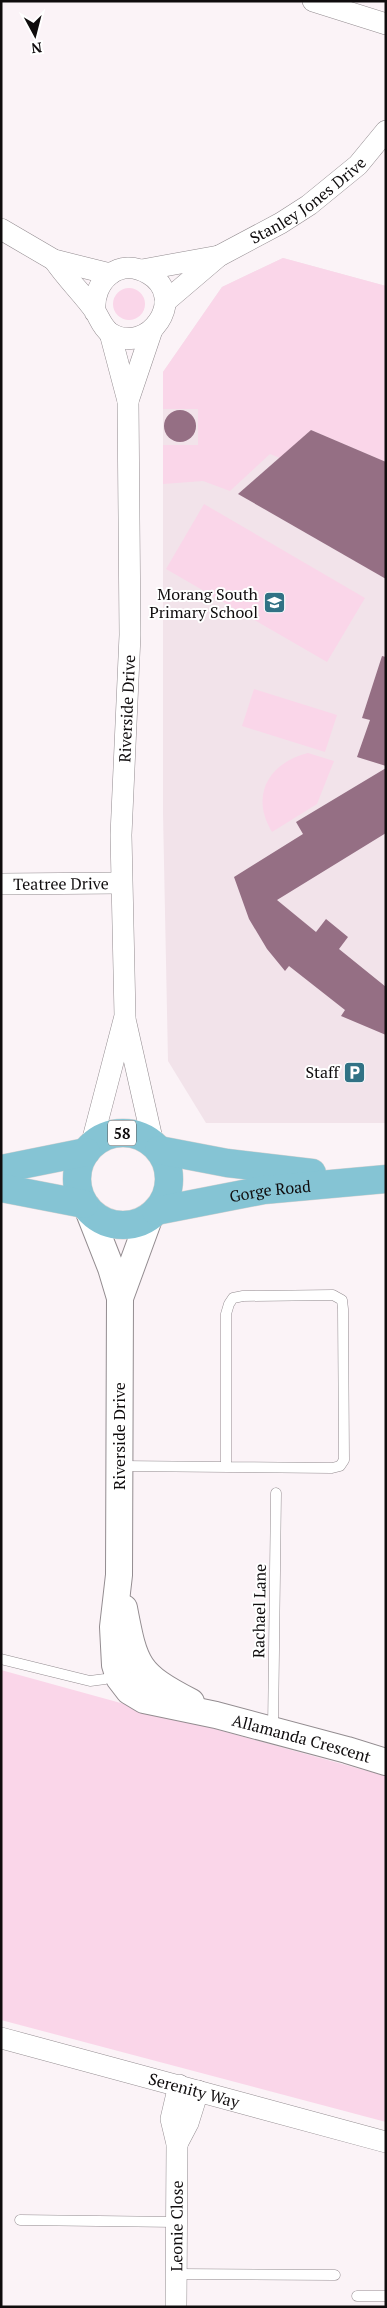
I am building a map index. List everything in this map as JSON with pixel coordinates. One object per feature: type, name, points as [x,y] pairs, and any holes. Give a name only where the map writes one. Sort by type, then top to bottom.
[{"type":"main road","name":"58","points":[[115,1133],[135,1135],[156,1146],[166,1161],[169,1175],[168,1188],[164,1200],[153,1214],[138,1222],[124,1225],[110,1223],[98,1217],[86,1206],[80,1194],[77,1178],[80,1161],[88,1149],[102,1138],[115,1133]]},
{"type":"main road","name":"Gorge Road","points":[[153,1214],[264,1190],[386,1179],[228,1163],[156,1146]]},
{"type":"main road","name":"58","points":[[1,1169],[88,1149]]},
{"type":"main road","name":"58","points":[[1,1188],[86,1206]]},
{"type":"street","points":[[313,1],[386,24]]},
{"type":"street","name":"Stanley Jones Drive","points":[[165,302],[219,256],[281,223],[309,205],[358,165],[386,131]]},
{"type":"street","points":[[1,229],[54,260],[110,274]]},
{"type":"street","name":"Stanley Jones Drive","points":[[142,270],[219,256]]},
{"type":"street","points":[[54,260],[68,281],[95,312],[103,327],[120,337],[132,338],[142,336],[152,330],[160,322],[165,302],[158,282],[142,270],[125,268],[110,274],[102,282],[96,291],[94,301],[95,312]]},
{"type":"street","name":"Riverside Drive","points":[[128,401],[152,330]]},
{"type":"street","name":"Riverside Drive","points":[[88,1149],[124,1016],[125,980],[121,883],[122,806],[130,627],[128,401],[110,332]]},
{"type":"street","name":"Teatree Drive","points":[[1,884],[121,883]]},
{"type":"street","name":"Riverside Drive","points":[[124,1016],[156,1146]]},
{"type":"street","name":"Riverside Drive","points":[[86,1206],[100,1238],[120,1298],[119,1575]]},
{"type":"street","name":"Riverside Drive","points":[[120,1298],[153,1214]]},
{"type":"street","name":"Allamanda Crescent","points":[[119,1575],[130,1634],[128,1667],[147,1675],[158,1684],[216,1715],[386,1762]]},
{"type":"street","name":"Serenity Way","points":[[1,2038],[386,2142]]},
{"type":"street","name":"Leonie Close","points":[[176,2307],[177,2144],[188,2124],[189,2088]]},
{"type":"lane","points":[[119,1466],[226,1467],[340,1466],[344,1460],[344,1309],[342,1300],[334,1295],[243,1296],[233,1298],[228,1304],[226,1314],[226,1467]]},
{"type":"lane","name":"Rachael Lane","points":[[273,1730],[276,1492]]},
{"type":"lane","points":[[1,1659],[90,1681],[105,1679],[128,1667]]},
{"type":"lane","points":[[20,2220],[176,2222]]},
{"type":"lane","points":[[176,2274],[336,2275]]},
{"type":"lane","points":[[357,2296],[386,2296]]},
{"type":"shaded area","name":"Morang South Primary School","points":[[283,258],[386,286],[386,1123],[206,1123],[168,1061],[163,813],[163,372],[222,287]]},
{"type":"shaded area","points":[[283,258],[386,286],[386,462],[311,430],[280,458],[270,454],[230,491],[203,481],[163,484],[163,445],[198,445],[198,409],[163,409],[163,372],[222,287]]},
{"type":"shaded area","points":[[129,288],[135,289],[140,293],[144,298],[144,310],[140,315],[135,319],[129,320],[123,319],[118,315],[114,310],[113,304],[114,298],[118,293],[123,289]]},
{"type":"shaded area","points":[[204,504],[365,598],[327,662],[166,569]]},
{"type":"shaded area","points":[[254,689],[337,715],[325,752],[242,726]]},
{"type":"shaded area","points":[[308,753],[334,761],[317,804],[272,832],[263,806],[263,794],[267,783],[282,764]]},
{"type":"shaded area","points":[[1,1670],[386,1776],[386,2122],[1,2020]]},
{"type":"building","points":[[180,410],[186,411],[191,415],[195,420],[195,432],[191,437],[186,441],[180,442],[174,441],[169,437],[165,432],[164,426],[165,420],[169,415],[174,411]]},
{"type":"building","points":[[311,430],[386,462],[386,579],[238,494]]},
{"type":"building","points":[[382,656],[386,657],[386,766],[357,757],[370,720],[362,718]]},
{"type":"building","points":[[386,768],[386,833],[277,900],[316,932],[326,919],[348,937],[339,949],[386,987],[386,1035],[341,1016],[345,1010],[289,966],[285,971],[267,949],[249,919],[234,877],[303,834],[296,822]]},
{"type":"place","name":"Morang South Primary School","points":[[274,603]]},
{"type":"place","name":"Staff","points":[[355,1072]]}]
